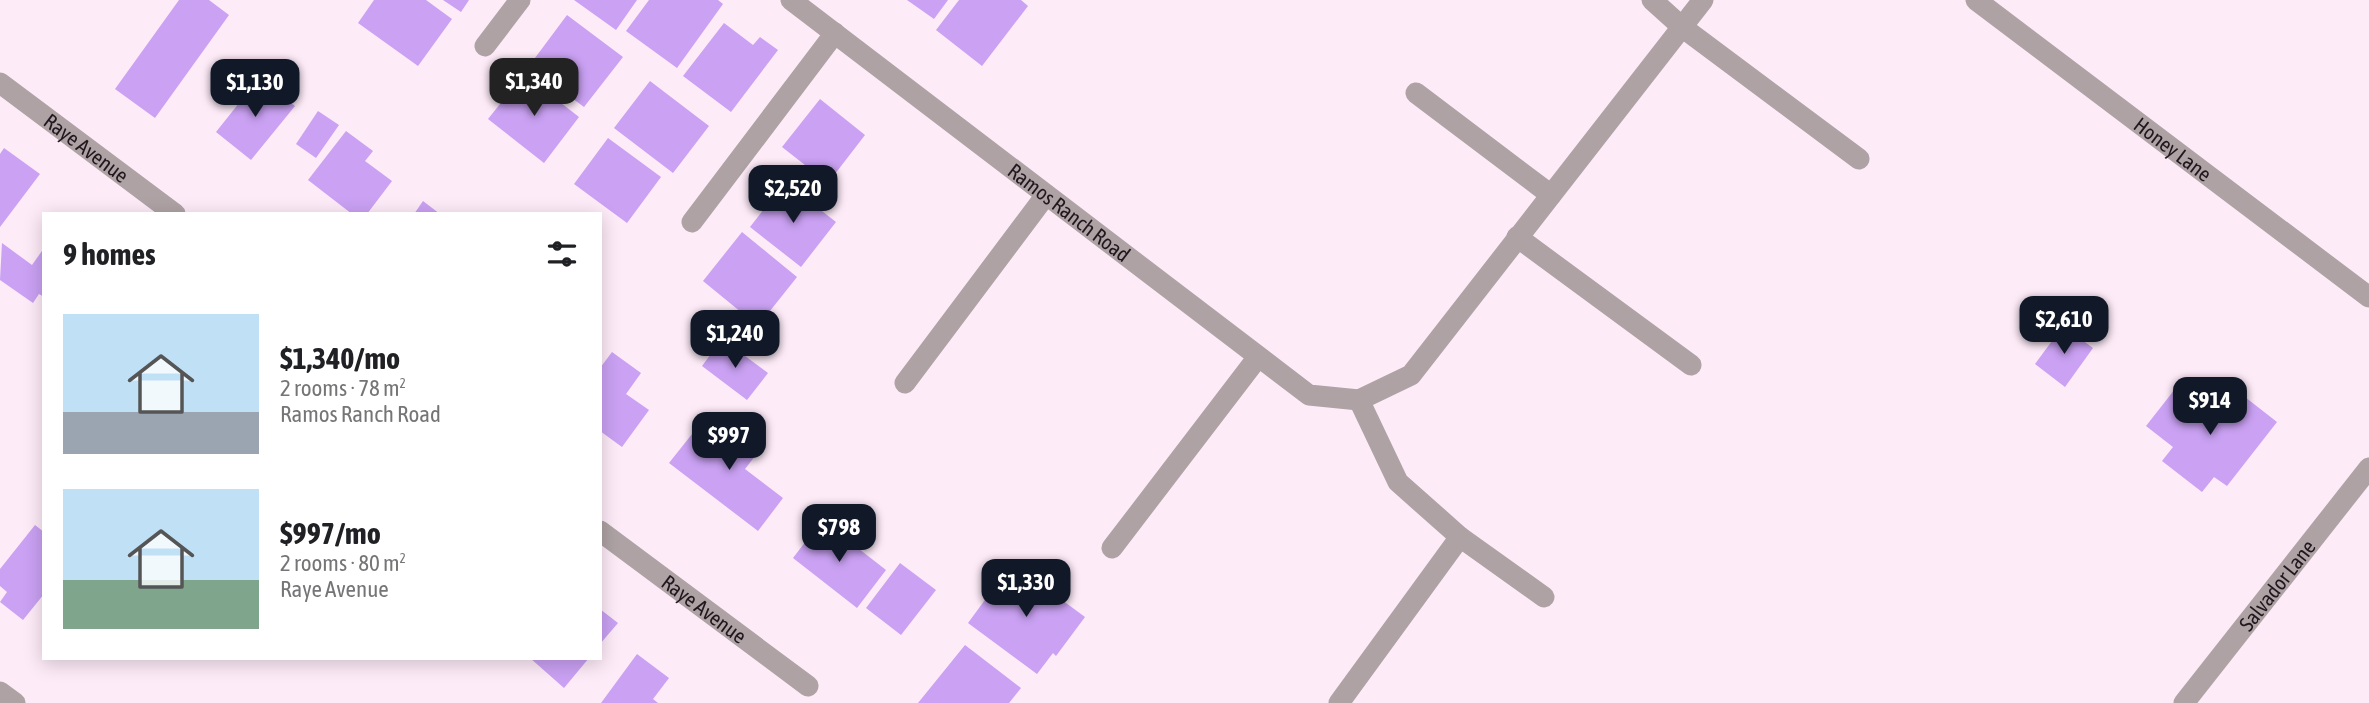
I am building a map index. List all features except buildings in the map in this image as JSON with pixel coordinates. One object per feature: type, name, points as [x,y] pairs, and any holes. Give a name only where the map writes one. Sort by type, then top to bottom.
[{"type":"street","points":[[485,46],[520,0]]},
{"type":"street","name":"Ramos Ranch Road","points":[[791,0],[1309,395],[1359,400]]},
{"type":"street","points":[[1652,0],[1682,27],[1859,159]]},
{"type":"street","points":[[1544,597],[1460,537],[1398,482],[1359,400],[1411,375],[1703,0]]},
{"type":"street","name":"Honey Lane","points":[[1976,0],[2369,297]]},
{"type":"street","points":[[692,222],[835,33]]},
{"type":"street","name":"Raye Avenue","points":[[0,83],[172,212]]},
{"type":"street","points":[[1416,93],[1551,195]]},
{"type":"street","points":[[905,383],[1046,195]]},
{"type":"street","points":[[1517,237],[1691,365]]},
{"type":"street","points":[[1112,548],[1258,357]]},
{"type":"street","name":"Salvador Lane","points":[[2185,703],[2369,468]]},
{"type":"street","name":"Raye Avenue","points":[[602,532],[808,686]]},
{"type":"street","points":[[1339,703],[1460,537]]},
{"type":"street","points":[[0,692],[15,703]]}]
